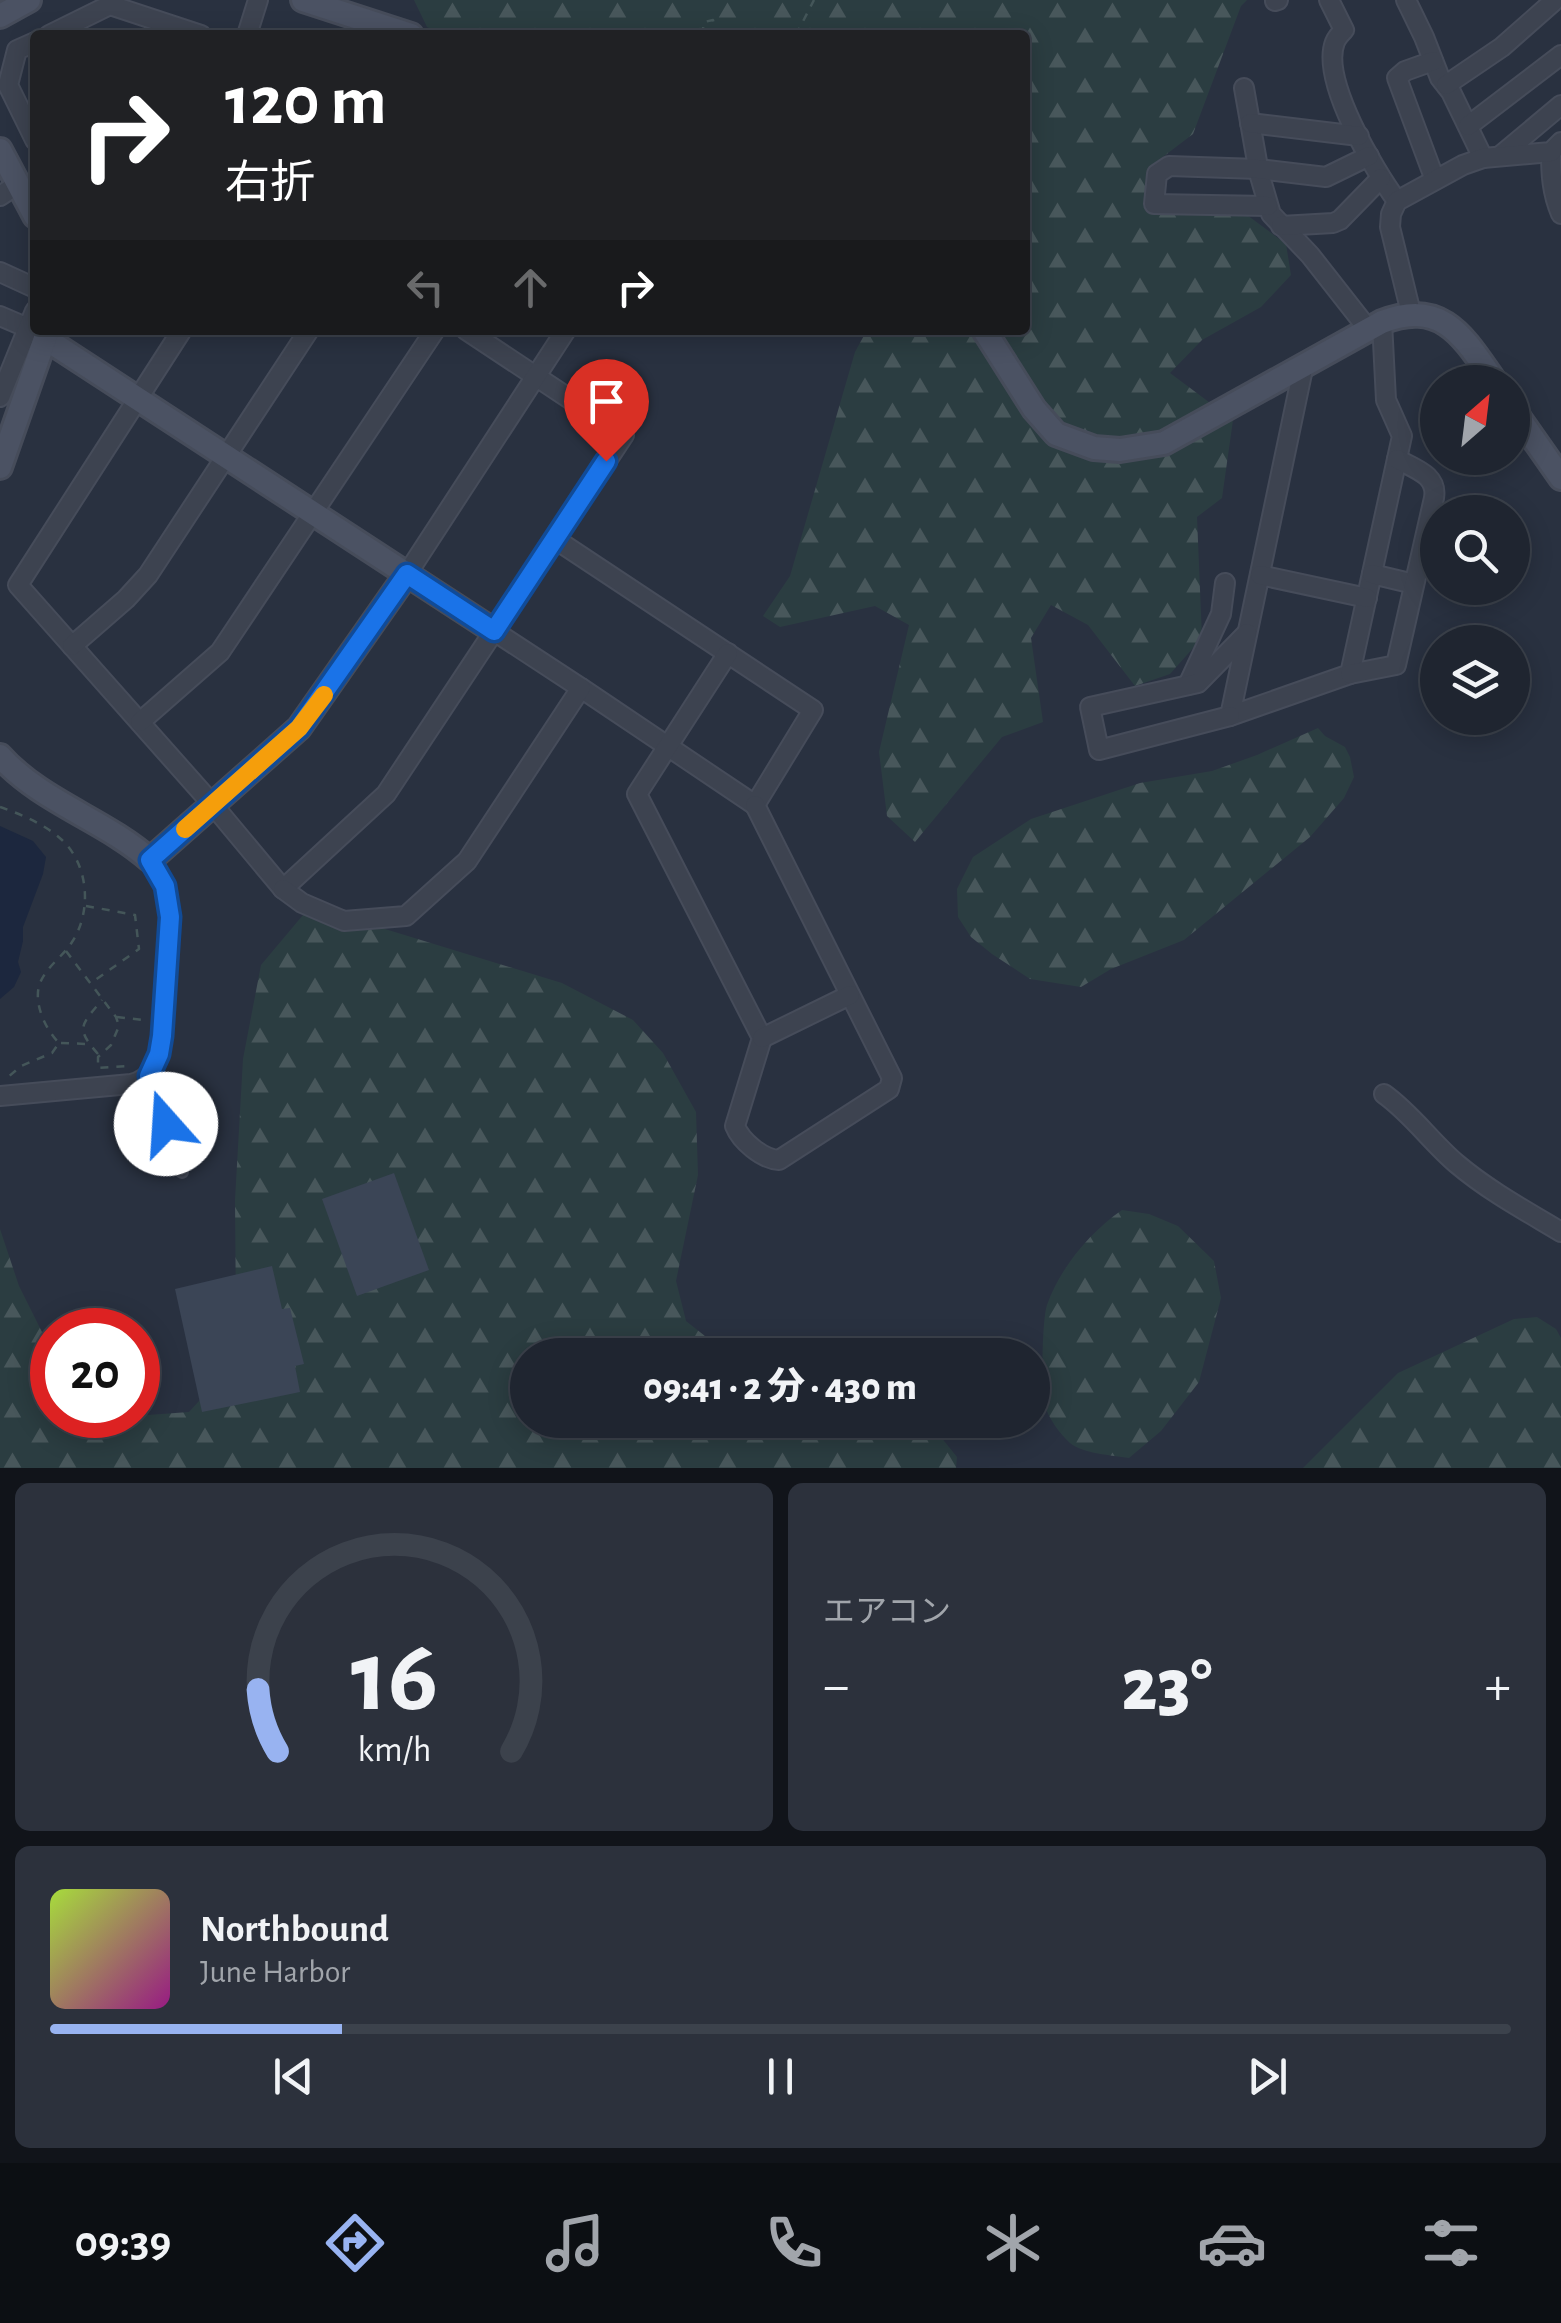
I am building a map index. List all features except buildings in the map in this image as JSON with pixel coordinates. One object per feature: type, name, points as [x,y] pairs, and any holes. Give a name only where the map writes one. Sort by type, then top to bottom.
[{"type":"street","points":[[0,16],[30,0]]},
{"type":"street","points":[[249,30],[258,0]]},
{"type":"street","points":[[303,0],[398,30]]},
{"type":"street","points":[[1329,0],[1344,30],[1332,53],[1339,96],[1397,202]]},
{"type":"street","points":[[1406,0],[1440,78],[1468,126],[1492,157]]},
{"type":"street","points":[[1446,85],[1502,48],[1555,3]]},
{"type":"street","points":[[59,30],[110,5],[186,30]]},
{"type":"street","points":[[30,44],[18,50],[8,85],[30,130]]},
{"type":"street","points":[[1468,126],[1561,55]]},
{"type":"street","points":[[1434,60],[1398,78],[1434,180]]},
{"type":"street","points":[[1244,88],[1268,206],[1281,226],[1375,326],[1386,400],[1402,436],[1350,674]]},
{"type":"street","points":[[1492,157],[1561,105]]},
{"type":"street","points":[[1250,122],[1359,136]]},
{"type":"street","points":[[1411,313],[1390,227],[1397,202],[1464,164],[1556,147],[1551,180],[1561,214]]},
{"type":"street","points":[[1,153],[9,190],[30,211]]},
{"type":"street","points":[[1268,206],[1154,204],[1157,174],[1169,166],[1258,169],[1326,177],[1370,156]]},
{"type":"street","points":[[1281,226],[1340,220],[1381,178]]},
{"type":"street","points":[[0,272],[30,286]]},
{"type":"street","points":[[987,335],[1034,409],[1056,434],[1094,448],[1120,450],[1164,443],[1375,326],[1411,313],[1450,326],[1483,365]]},
{"type":"street","points":[[0,316],[30,324]]},
{"type":"street","points":[[0,397],[6,363],[32,335]]},
{"type":"street","points":[[0,466],[37,335]]},
{"type":"street","points":[[50,335],[138,399],[581,688],[668,746],[755,805],[892,1078],[889,1088],[780,1160],[770,1160],[739,1136],[735,1126],[762,1038],[637,794],[668,746],[728,654]]},
{"type":"street","points":[[179,335],[18,585],[283,889],[302,903],[344,921],[406,916],[467,861],[581,688]]},
{"type":"street","points":[[72,646],[148,575],[306,335]]},
{"type":"street","points":[[140,722],[220,652],[433,335]]},
{"type":"street","points":[[283,889],[386,794],[624,435],[474,335]]},
{"type":"street","points":[[150,860],[299,728],[407,574],[563,335]]},
{"type":"street","points":[[1230,716],[1304,364]]},
{"type":"street","points":[[1530,434],[1560,476]]},
{"type":"street","points":[[1248,632],[1198,683],[1090,706],[1099,750],[1230,716],[1350,674],[1396,665],[1436,486],[1431,478],[1397,459]]},
{"type":"street","points":[[555,539],[813,710],[755,805]]},
{"type":"street","points":[[1372,574],[1414,584]]},
{"type":"street","points":[[1260,575],[1367,598]]},
{"type":"street","points":[[1188,685],[1221,614],[1225,583]]},
{"type":"street","points":[[0,756],[43,791],[132,843],[150,860],[165,886],[170,917],[159,1054],[149,1076],[131,1084],[0,1096]]},
{"type":"street","points":[[762,1038],[850,995]]},
{"type":"street","points":[[1384,1094],[1476,1180],[1561,1232]]},
{"type":"lane","points":[[149,1076],[163,1103],[168,1144],[182,1172]]},
{"type":"path","points":[[799,30],[814,0]]},
{"type":"path","points":[[703,30],[704,22],[713,20],[715,30]]},
{"type":"path","points":[[0,806],[62,840],[80,870],[85,890],[78,929],[39,986],[41,1014],[58,1043]]},
{"type":"path","points":[[85,906],[135,916],[139,949],[91,983]]},
{"type":"path","points":[[66,950],[119,1026],[111,1046],[99,1056]]},
{"type":"path","points":[[103,999],[82,1028],[82,1037],[99,1056],[98,1068],[136,1066],[149,1076]]},
{"type":"path","points":[[116,1017],[162,1022]]},
{"type":"path","points":[[58,1043],[89,1044]]},
{"type":"path","points":[[0,1080],[52,1053],[58,1043]]},
{"type":"green space","points":[[414,0],[1247,0],[1241,6],[1193,134],[1151,166],[1147,208],[1243,212],[1286,244],[1291,275],[1261,307],[1202,340],[1170,373],[1233,420],[1222,498],[1197,517],[1202,638],[1170,674],[1135,686],[1088,625],[1051,605],[1031,638],[1043,722],[1002,737],[915,842],[887,816],[879,752],[909,625],[875,606],[780,627],[763,616],[790,576],[855,352],[864,335],[1030,335],[1030,30],[427,27]]},
{"type":"green space","points":[[1318,728],[1345,747],[1350,757],[1354,777],[1344,798],[1310,837],[1184,940],[1111,969],[1081,987],[1030,979],[971,937],[958,917],[957,889],[973,857],[1031,819],[1140,783],[1212,771]]},
{"type":"green space","points":[[303,915],[349,918],[562,983],[633,1020],[663,1053],[696,1112],[698,1175],[676,1281],[686,1321],[708,1338],[510,1338],[510,1438],[942,1438],[957,1457],[956,1468],[0,1468],[0,1229],[30,1308],[30,1438],[160,1438],[160,1414],[189,1412],[220,1378],[236,1316],[235,1200],[243,1059],[261,965]]},
{"type":"green space","points":[[1122,1210],[1149,1214],[1178,1226],[1214,1261],[1221,1298],[1199,1382],[1161,1431],[1129,1458],[1076,1447],[1050,1417],[1050,1338],[1044,1338],[1047,1305],[1077,1252]]},
{"type":"green space","points":[[1537,1317],[1556,1329],[1561,1338],[1561,1468],[1303,1468],[1398,1373],[1514,1319]]},
{"type":"water","points":[[0,826],[33,841],[46,857],[23,927],[18,962],[21,972],[14,987],[0,999]]},
{"type":"slow traffic","points":[[185,829],[299,728],[324,695]]},
{"type":"route","points":[[166,1124],[163,1103],[149,1076],[162,1036],[170,917],[165,886],[150,860],[299,728],[407,574],[494,631],[606,461]]}]
